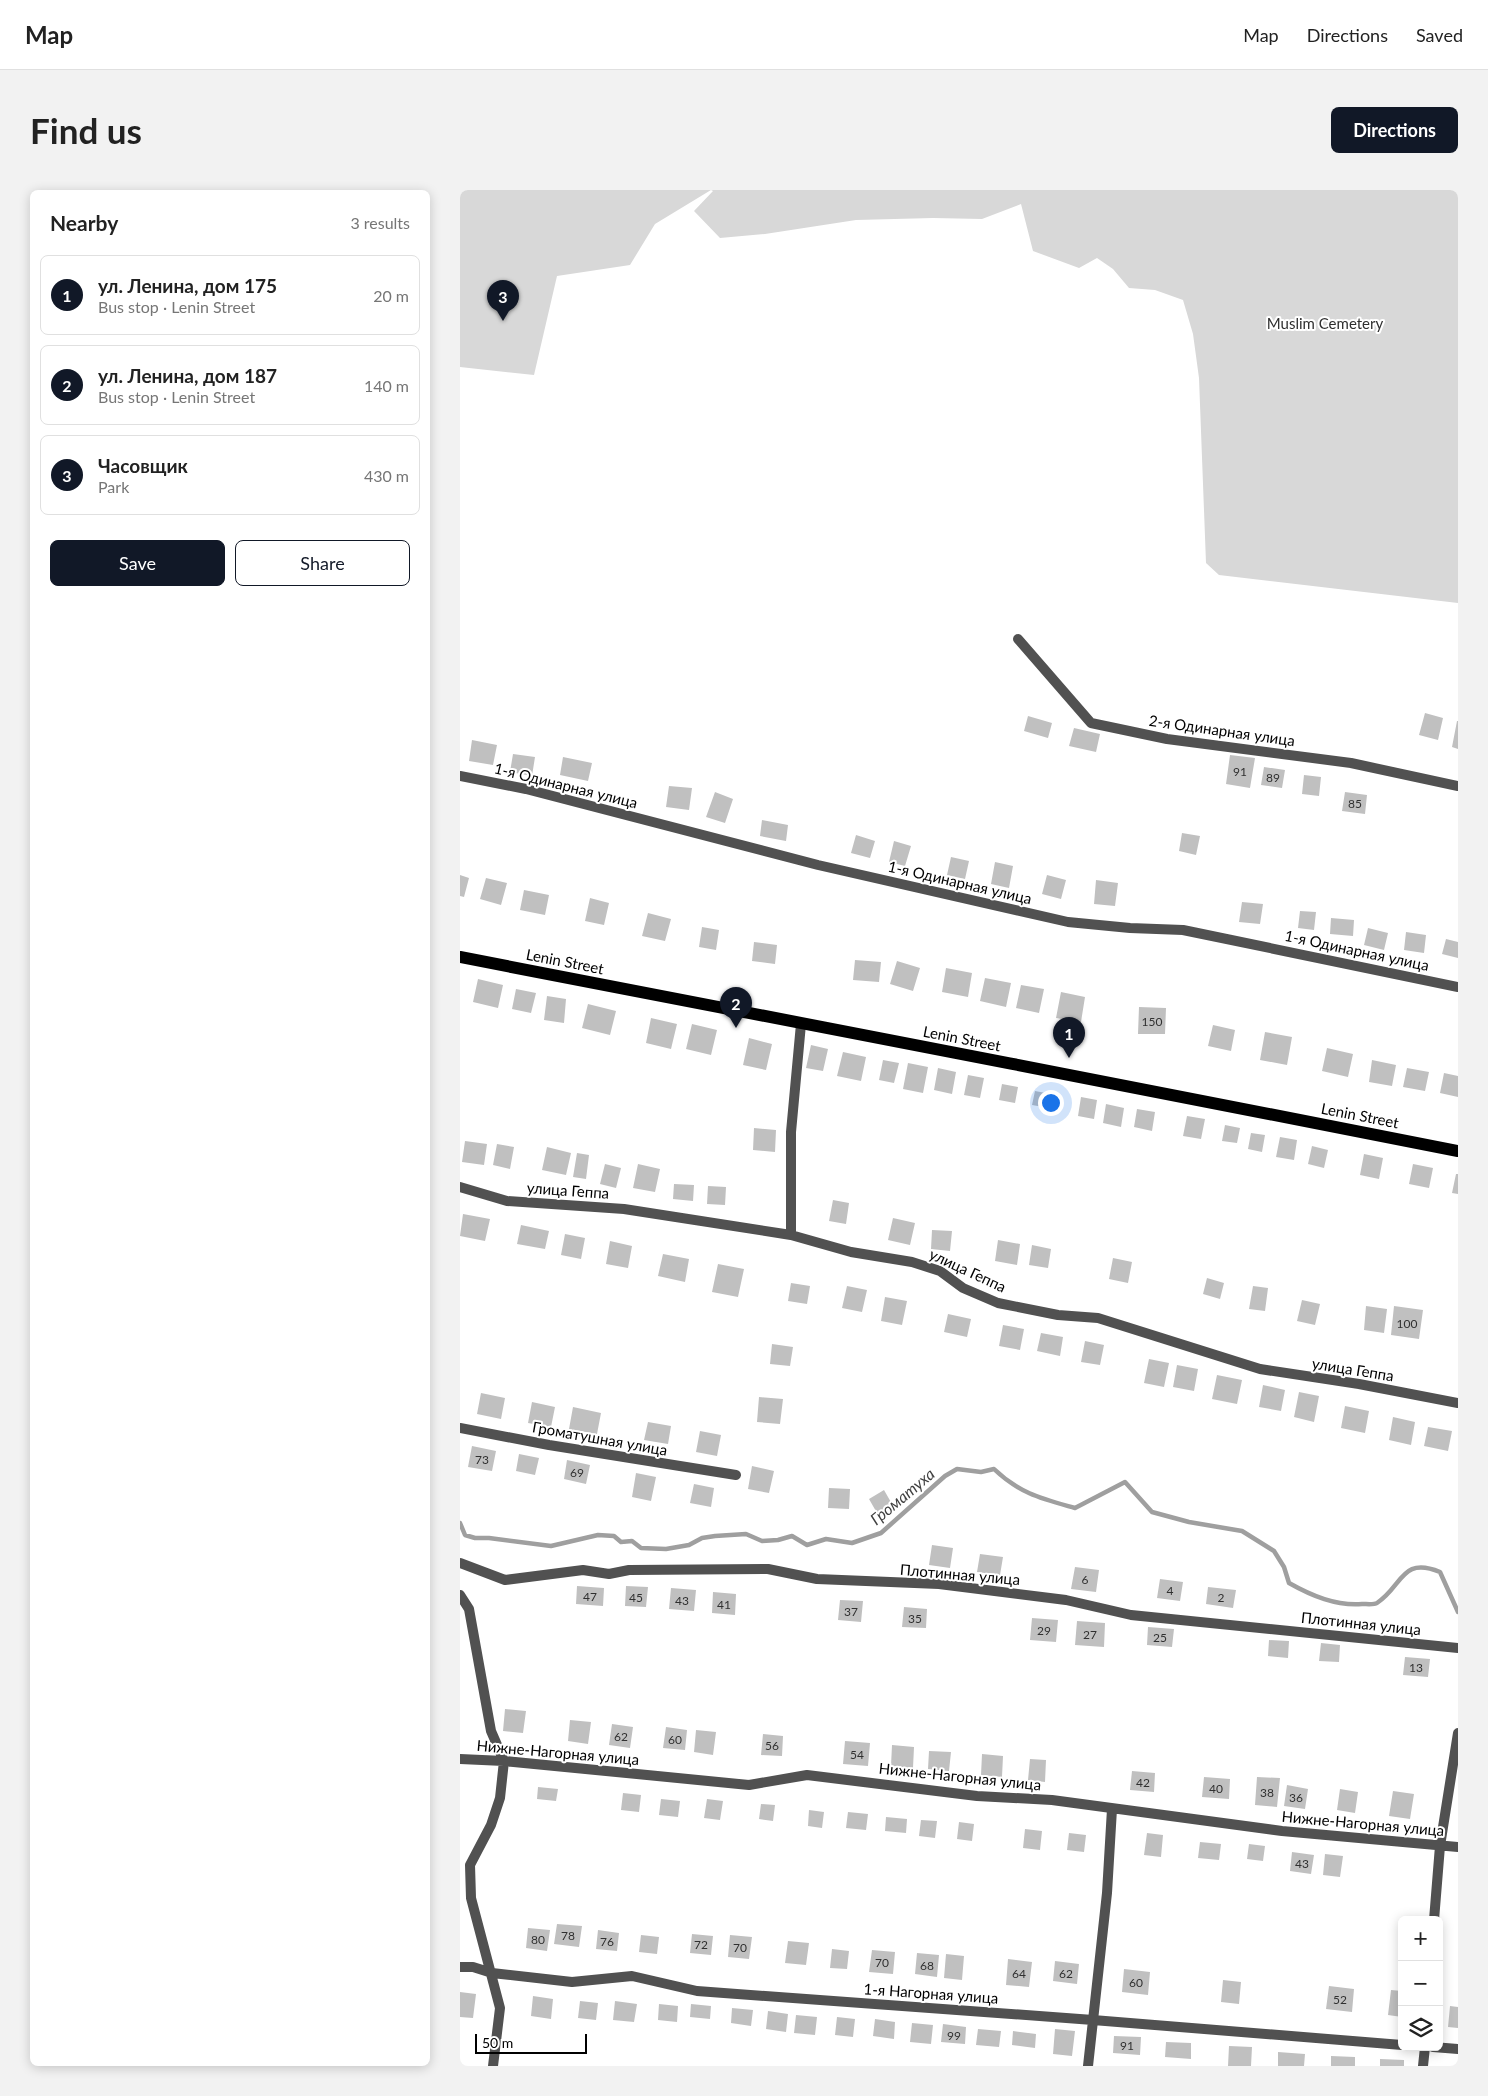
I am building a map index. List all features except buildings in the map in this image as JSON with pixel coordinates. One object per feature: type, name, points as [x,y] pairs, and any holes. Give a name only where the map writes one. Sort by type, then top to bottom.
[{"type":"main road","name":"Lenin Street","points":[[460,956],[801,1024],[1176,1094],[1458,1151]]},
{"type":"street","name":"2-я Одинарная улица","points":[[1018,640],[1091,723],[1167,739],[1352,763],[1458,786]]},
{"type":"street","name":"1-я Одинарная улица","points":[[460,776],[526,789],[818,865],[1068,922],[1130,928],[1183,930],[1458,987]]},
{"type":"street","points":[[791,1235],[791,1132],[801,1024]]},
{"type":"street","name":"улица Геппа","points":[[460,1187],[507,1201],[624,1210],[791,1235],[851,1252],[912,1262],[940,1271],[963,1288],[998,1303],[1058,1315],[1098,1318],[1260,1369],[1359,1384],[1458,1403]]},
{"type":"street","name":"Громатушная улица","points":[[460,1428],[549,1445],[736,1475]]},
{"type":"street","name":"Плотинная улица","points":[[460,1563],[506,1580],[582,1570],[609,1574],[629,1570],[768,1569],[817,1579],[939,1584],[1066,1600],[1131,1615],[1458,1648]]},
{"type":"street","points":[[460,1595],[469,1609],[491,1731],[504,1761],[500,1798],[491,1824],[470,1865],[471,1898],[500,2008],[493,2066]]},
{"type":"street","points":[[1434,1916],[1440,1846],[1458,1733]]},
{"type":"street","name":"Нижне-Нагорная улица","points":[[460,1759],[504,1761],[749,1785],[807,1775],[977,1796],[1052,1800],[1282,1831],[1458,1847]]},
{"type":"street","points":[[1088,2066],[1107,1893],[1112,1809]]},
{"type":"street","name":"1-я Нагорная улица","points":[[460,1968],[473,1967],[492,1973],[572,1982],[632,1976],[697,1991],[1398,2045]]},
{"type":"street","points":[[1443,2048],[1458,2049]]},
{"type":"street","points":[[1423,2066],[1425,2051]]},
{"type":"green space","points":[[460,190],[711,190],[655,224],[630,265],[557,276],[534,375],[460,367]]},
{"type":"green space","name":"Muslim Cemetery","points":[[711,190],[1458,190],[1458,603],[1219,575],[1206,563],[1199,378],[1193,334],[1183,300],[1155,290],[1129,288],[1113,269],[1097,258],[1079,268],[1033,251],[1021,204],[982,219],[856,220],[765,234],[720,238],[694,211],[713,191]]},
{"type":"waterway","name":"Громатуха","points":[[460,1523],[465,1535],[475,1538],[551,1546],[598,1535],[614,1536],[621,1542],[632,1541],[641,1548],[666,1549],[689,1545],[702,1538],[746,1534],[762,1541],[778,1540],[792,1536],[807,1545],[826,1539],[852,1543],[881,1533],[945,1476],[957,1469],[981,1472],[994,1469],[1013,1484],[1032,1495],[1075,1508],[1125,1482],[1152,1512],[1189,1522],[1242,1531],[1274,1551],[1284,1567],[1289,1583],[1315,1596],[1334,1602],[1376,1604],[1410,1570],[1427,1568],[1440,1572],[1458,1612]]},
{"type":"place","name":"Часовщик","points":[[503,321]]},
{"type":"place","name":"ул. Ленина, дом 187","points":[[736,1028]]},
{"type":"place","name":"ул. Ленина, дом 175","points":[[1069,1058]]}]
